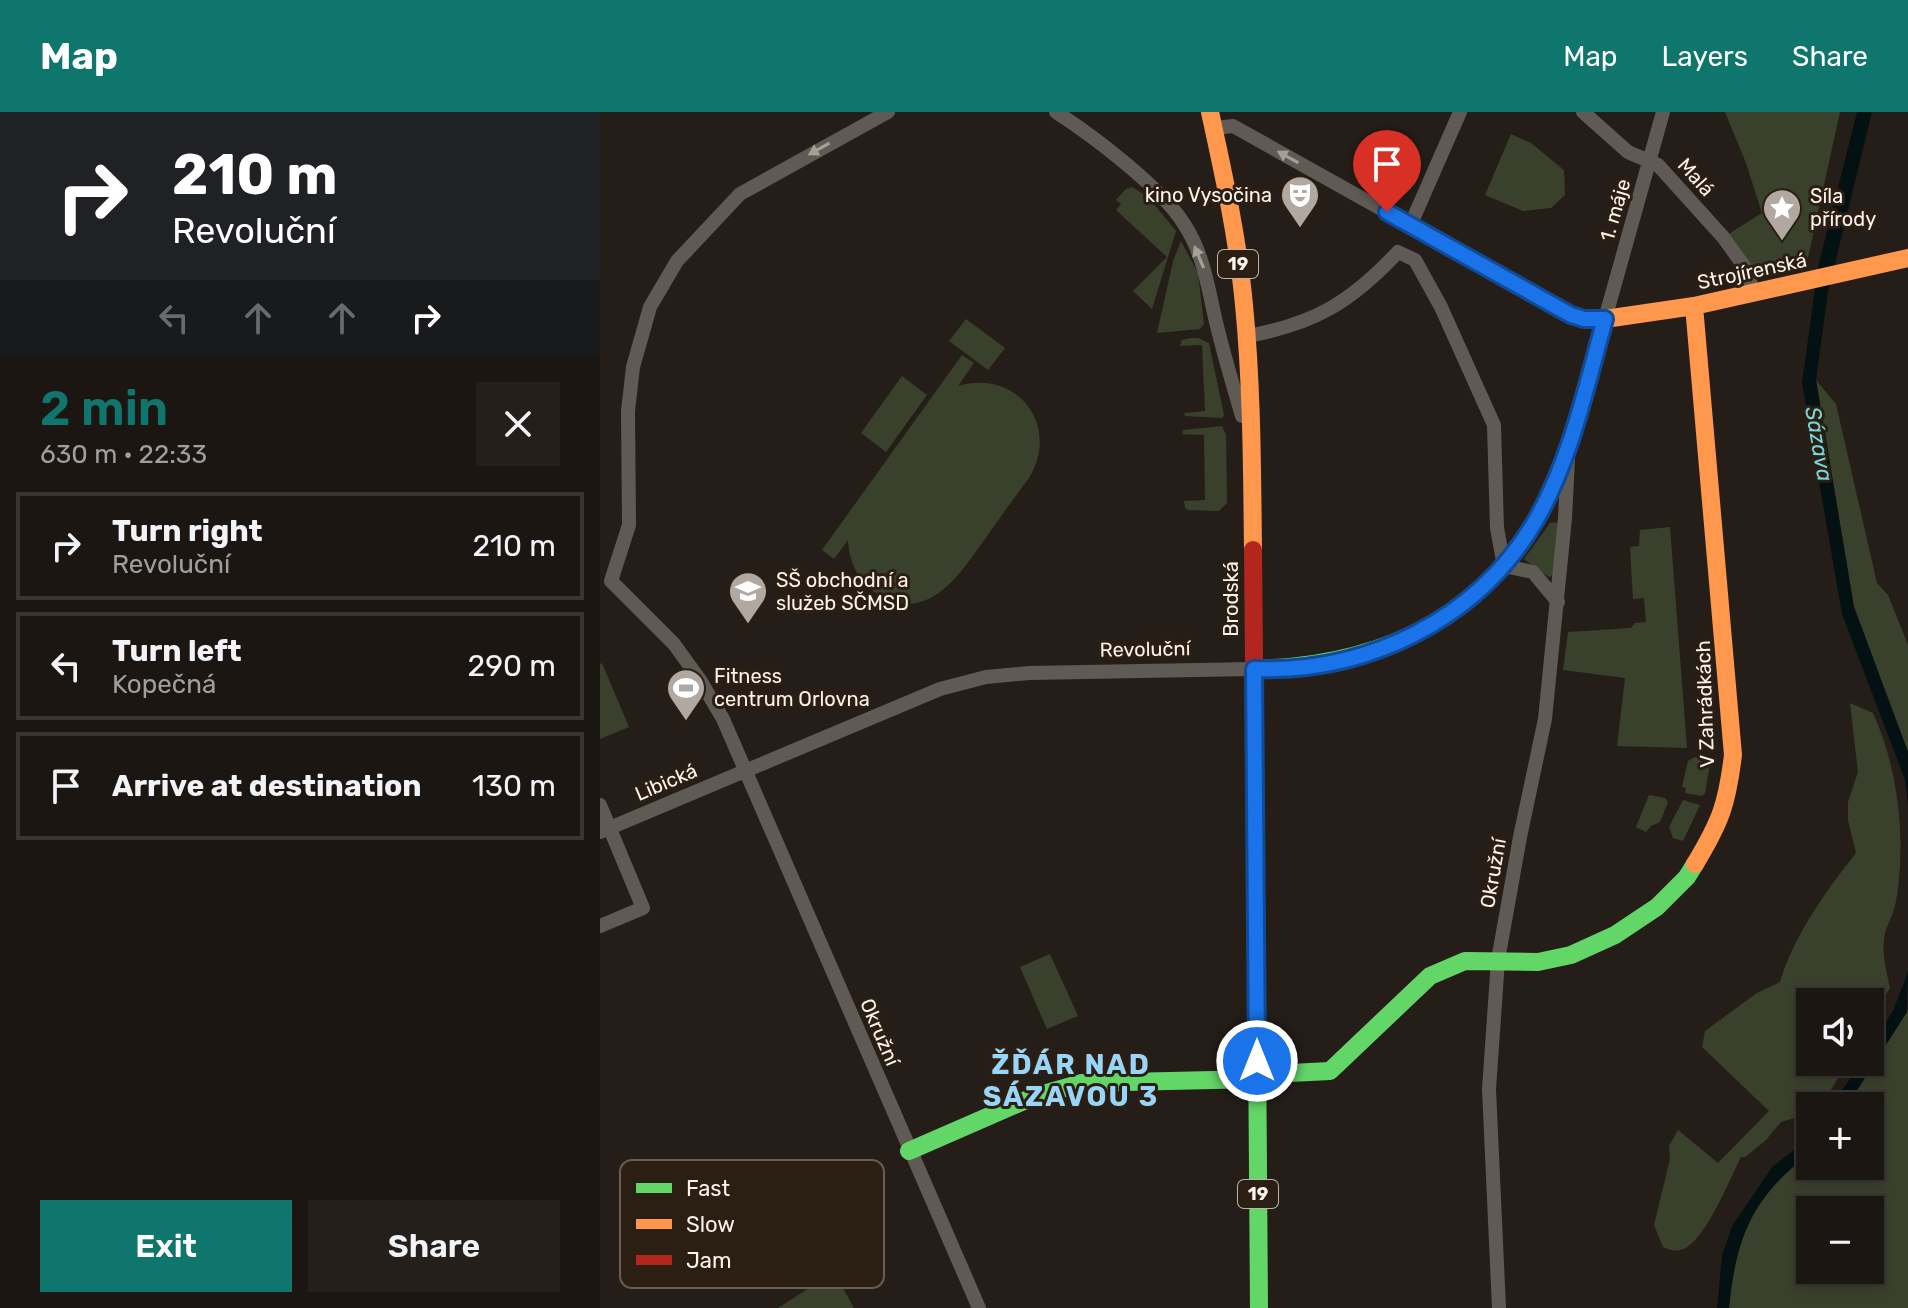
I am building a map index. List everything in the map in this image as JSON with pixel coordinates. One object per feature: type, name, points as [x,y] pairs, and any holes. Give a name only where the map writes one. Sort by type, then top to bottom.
[{"type":"street","name":"Okružní","points":[[888,112],[740,194],[677,261],[650,307],[638,340],[628,411],[629,525],[611,581],[674,644],[723,719],[979,1308]]},
{"type":"street","points":[[1056,112],[1083,129],[1129,168],[1169,204],[1185,225],[1204,265],[1242,416],[1252,417]]},
{"type":"street","points":[[1410,226],[1460,112]]},
{"type":"street","name":"Malá","points":[[1583,112],[1628,152],[1658,165],[1723,237],[1746,269],[1754,293]]},
{"type":"street","name":"1. máje","points":[[1605,319],[1663,112]]},
{"type":"street","points":[[1213,120],[1233,126],[1571,315],[1584,319],[1605,319]]},
{"type":"street","name":"19","points":[[1213,120],[1234,234],[1247,336],[1252,417]]},
{"type":"street","points":[[1247,336],[1299,325],[1333,309],[1378,273],[1398,252],[1415,260],[1441,307],[1494,425],[1497,528],[1504,566],[1533,572],[1558,602]]},
{"type":"street","name":"Strojírenská","points":[[1605,319],[1694,306],[1908,258]]},
{"type":"street","name":"V Zahrádkách","points":[[909,1151],[1033,1097],[1071,1085],[1257,1079],[1268,1074],[1330,1071],[1430,976],[1465,961],[1538,962],[1571,955],[1615,935],[1657,907],[1687,877],[1718,826],[1728,794],[1733,755],[1694,306]]},
{"type":"street","name":"Revoluční","points":[[747,770],[940,689],[986,677],[1038,673],[1275,669],[1339,663],[1412,637],[1468,602],[1504,566],[1536,520],[1569,447],[1605,319]]},
{"type":"street","name":"Brodská","points":[[1252,417],[1259,1308]]},
{"type":"street","name":"Okružní","points":[[1499,1308],[1489,1089],[1498,960],[1545,719],[1558,602],[1569,447]]},
{"type":"street","name":"Libická","points":[[605,830],[747,770]]},
{"type":"street","points":[[600,805],[605,830],[643,908],[600,926]]},
{"type":"green space","points":[[1725,112],[1840,112],[1806,267],[1753,279],[1727,235],[1762,213]]},
{"type":"green space","points":[[1511,134],[1531,143],[1564,170],[1565,195],[1551,208],[1523,211],[1485,195]]},
{"type":"green space","points":[[1132,187],[1149,198],[1176,231],[1152,309],[1133,291],[1167,257],[1116,210],[1121,204],[1116,200]]},
{"type":"green space","points":[[1181,241],[1198,273],[1204,324],[1200,329],[1157,333],[1173,261]]},
{"type":"green space","points":[[966,319],[1005,348],[988,370],[949,341]]},
{"type":"green space","points":[[1191,338],[1209,343],[1224,415],[1222,418],[1185,416],[1184,413],[1205,411],[1202,345],[1180,346],[1182,340]]},
{"type":"green space","points":[[962,355],[974,363],[958,386],[979,383],[998,385],[1015,393],[1028,406],[1040,439],[1038,458],[1029,478],[953,581],[926,600],[911,604],[895,602],[876,593],[859,577],[850,556],[848,540],[834,559],[822,550]]},
{"type":"green space","points":[[902,376],[927,395],[886,452],[861,433]]},
{"type":"green space","points":[[1816,380],[1836,404],[1877,583],[1888,595],[1908,645],[1908,752],[1854,607]]},
{"type":"green space","points":[[1222,426],[1226,435],[1227,503],[1219,511],[1188,510],[1184,501],[1205,500],[1204,435],[1182,434],[1183,430]]},
{"type":"green space","points":[[1550,523],[1558,524],[1554,574],[1549,577],[1524,559]]},
{"type":"green space","points":[[1670,527],[1687,748],[1617,746],[1625,678],[1563,670],[1568,632],[1631,628],[1635,623],[1646,622],[1644,598],[1633,599],[1630,547],[1639,546],[1640,530]]},
{"type":"green space","points":[[600,664],[629,727],[600,739]]},
{"type":"green space","points":[[1850,703],[1873,713],[1893,773],[1899,815],[1899,879],[1884,947],[1890,988],[1884,998],[1884,988],[1796,988],[1796,1076],[1839,1076],[1829,1092],[1796,1092],[1796,1118],[1781,1122],[1765,1141],[1741,1157],[1698,1237],[1681,1250],[1667,1249],[1663,1247],[1654,1225],[1670,1159],[1669,1146],[1678,1130],[1718,1163],[1769,1111],[1702,1047],[1705,1031],[1757,993],[1780,982],[1802,931],[1856,853],[1848,820],[1848,802],[1858,772]]},
{"type":"green space","points":[[1695,757],[1706,759],[1710,764],[1702,796],[1685,793],[1686,788],[1682,787],[1688,761]]},
{"type":"green space","points":[[1649,795],[1665,798],[1668,802],[1660,822],[1646,832],[1636,827]]},
{"type":"green space","points":[[1683,800],[1700,805],[1683,841],[1673,838],[1669,827]]},
{"type":"green space","points":[[1050,954],[1078,1016],[1047,1029],[1020,967]]},
{"type":"green space","points":[[1908,1009],[1908,1308],[1729,1308],[1736,1260],[1750,1220],[1796,1164],[1796,1180],[1884,1180],[1884,1092],[1856,1092],[1866,1076],[1884,1076],[1884,1047]]},
{"type":"green space","points":[[809,1288],[843,1288],[854,1308],[778,1308]]},
{"type":"water","name":"Sázava","points":[[1857,112],[1872,112],[1828,292],[1816,380],[1854,607],[1908,752],[1908,805],[1905,780],[1842,614],[1802,383],[1818,267]]},
{"type":"water","points":[[1908,972],[1907,1012],[1884,1048],[1884,1025]]},
{"type":"water","points":[[1852,1076],[1866,1076],[1856,1092],[1841,1092]]},
{"type":"water","points":[[1796,1149],[1796,1164],[1761,1203],[1742,1239],[1729,1308],[1717,1308],[1722,1256],[1732,1226],[1773,1166]]},
{"type":"traffic: fast","points":[[1254,669],[1301,666],[1346,658],[1388,645],[1427,627],[1463,603],[1496,574],[1524,539],[1557,478],[1599,340]]},
{"type":"traffic: fast","points":[[1255,763],[1259,1308]]},
{"type":"traffic: fast","points":[[909,1151],[1033,1097],[1082,1083],[1257,1079],[1268,1074],[1330,1071],[1430,976],[1465,961],[1538,962],[1571,955],[1615,935],[1657,907],[1687,877],[1695,864]]},
{"type":"traffic: slow","points":[[1210,112],[1234,232],[1244,305],[1250,397],[1253,550]]},
{"type":"traffic: slow","points":[[1599,340],[1605,319],[1694,306],[1908,258]]},
{"type":"traffic: slow","points":[[1694,306],[1733,755],[1722,812],[1695,864]]},
{"type":"traffic: jam","points":[[1253,550],[1255,763]]},
{"type":"place","name":"kino Vysočina","points":[[1300,229]]},
{"type":"place","name":"Síla přírody","points":[[1782,242]]},
{"type":"place","name":"SŠ obchodní a služeb SČMSD","points":[[748,625]]},
{"type":"place","name":"Fitness centrum Orlovna","points":[[686,722]]},
{"type":"district","name":"ŽĎÁR NAD SÁZAVOU 3","points":[[1071,1080]]},
{"type":"route","points":[[1257,1061],[1254,669],[1339,663],[1412,637],[1468,602],[1504,566],[1536,520],[1569,447],[1605,319],[1584,319],[1571,315],[1387,212]]}]
